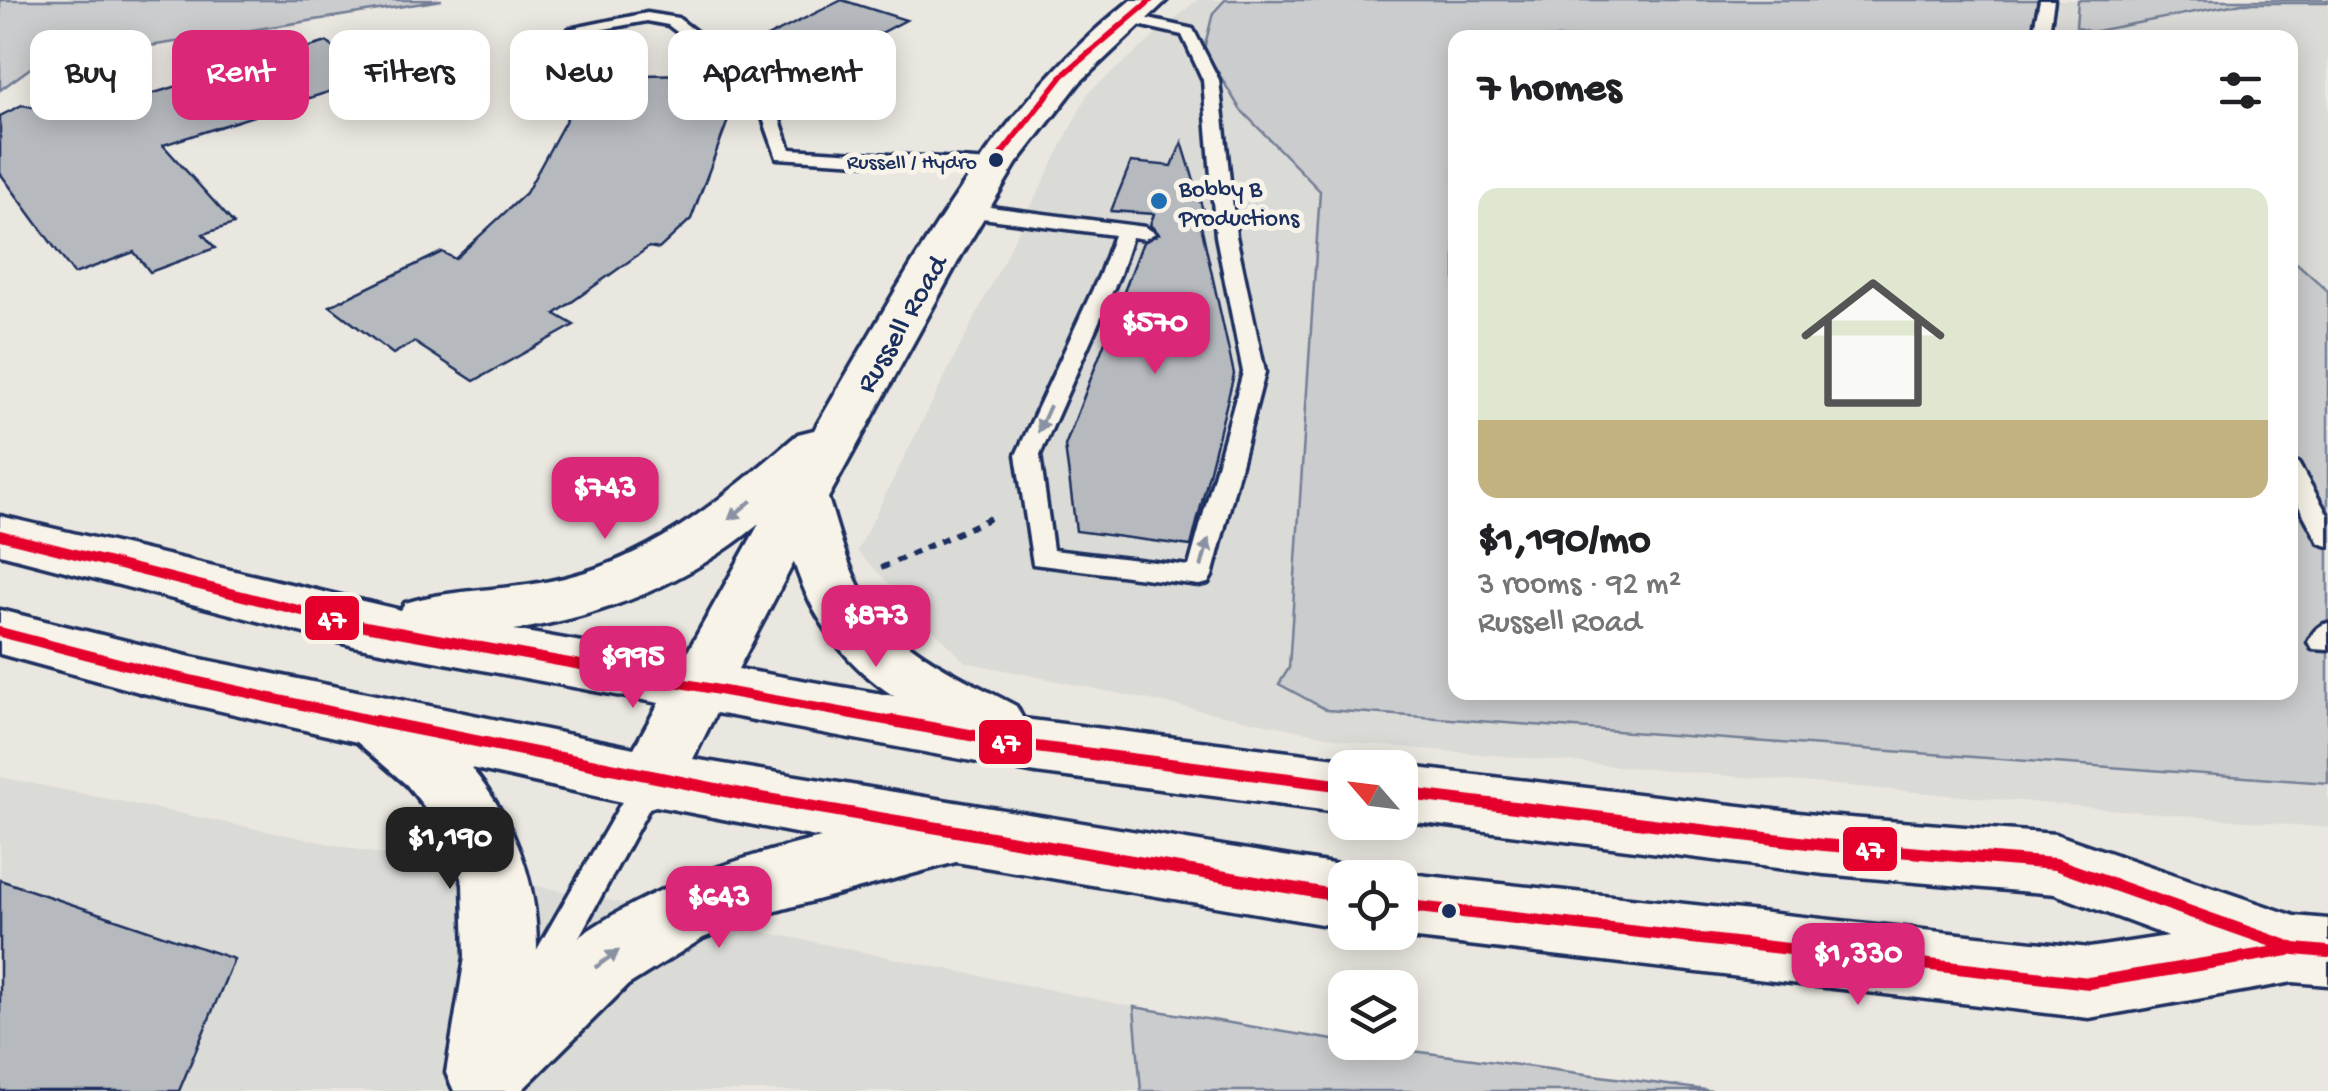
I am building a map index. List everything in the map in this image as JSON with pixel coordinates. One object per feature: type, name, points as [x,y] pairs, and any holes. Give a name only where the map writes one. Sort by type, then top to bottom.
[{"type":"main road","name":"Russell Road","points":[[649,780],[801,497],[992,166],[1063,75],[1139,9]]},
{"type":"main road","points":[[354,624],[523,607],[631,578],[705,538],[842,425]]},
{"type":"main road","points":[[801,497],[840,607],[859,632],[882,656],[919,682],[1036,747]]},
{"type":"main road","points":[[0,535],[354,624],[1036,747],[1328,784]]},
{"type":"main road","points":[[0,632],[374,721],[649,780],[953,836],[1328,894]]},
{"type":"main road","points":[[374,721],[443,779],[490,849],[500,891],[504,944],[479,1082]]},
{"type":"main road","points":[[1418,794],[1824,845],[2056,864],[2312,950]]},
{"type":"main road","points":[[479,1082],[602,961],[662,923],[702,903],[776,880],[953,836]]},
{"type":"main road","points":[[1418,907],[2089,982],[2312,950]]},
{"type":"lane","points":[[2041,30],[2047,0]]},
{"type":"lane","points":[[966,210],[1135,233],[1110,274],[1028,455],[1042,558],[1200,576],[1254,372],[1216,236],[1212,80],[1188,32],[1139,9]]},
{"type":"lane","points":[[577,28],[647,17],[672,21],[722,60],[767,106],[783,154],[992,166]]},
{"type":"lane","points":[[2298,483],[2328,537]]},
{"type":"lane","points":[[479,1082],[649,780]]},
{"type":"path","points":[[866,574],[1034,497]]},
{"type":"shaded area","points":[[0,0],[442,0],[252,30],[172,30],[172,43],[152,46],[152,30],[30,30],[30,68],[0,90]]},
{"type":"shaded area","points":[[1197,0],[2328,0],[2328,828],[1365,744],[965,662],[857,551],[1088,93]]},
{"type":"shaded area","points":[[1225,0],[2046,0],[2048,30],[1448,30],[1448,700],[2298,700],[2298,264],[2328,291],[2328,783],[1327,710],[1279,684],[1289,668],[1320,191],[1240,109],[1204,49],[1213,13]]},
{"type":"shaded area","points":[[2078,0],[2328,0],[2242,3],[2101,30],[2076,27]]},
{"type":"shaded area","points":[[0,777],[1134,1007],[1141,1091],[0,1091]]},
{"type":"shaded area","points":[[1134,1007],[1328,1039],[1328,1060],[1418,1060],[1418,1052],[1713,1091],[1141,1091]]},
{"type":"building","points":[[842,0],[906,20],[887,30],[781,30]]},
{"type":"building","points":[[329,44],[329,92],[309,98],[309,47]]},
{"type":"building","points":[[648,75],[668,75],[668,120],[728,120],[691,219],[659,249],[649,247],[555,314],[574,325],[474,381],[414,342],[393,354],[330,306],[442,252],[455,259],[526,193],[566,120],[648,120]]},
{"type":"building","points":[[172,88],[172,120],[241,120],[163,145],[234,224],[203,234],[215,248],[150,272],[134,252],[74,274],[0,173],[0,116],[22,105],[30,107],[30,120],[152,120],[152,94]]},
{"type":"building","points":[[1182,142],[1205,217],[1199,216],[1234,374],[1191,546],[1076,531],[1065,446],[1143,242],[1159,234],[1150,225],[1154,214],[1111,211],[1131,162],[1172,166]]},
{"type":"building","points":[[0,880],[234,959],[179,1091],[0,1091]]},
{"type":"transit line","name":"47","points":[[992,166],[1063,75],[1151,0]]},
{"type":"transit line","name":"47","points":[[0,535],[354,624],[1036,747],[1328,784]]},
{"type":"transit line","name":"47","points":[[0,632],[258,696],[645,776],[1328,894]]},
{"type":"transit line","name":"47","points":[[1418,795],[1824,845],[2055,864],[2295,949],[2328,952]]},
{"type":"transit line","name":"47","points":[[1418,907],[2089,983],[2288,950]]},
{"type":"place","name":"Russell / Hydro","points":[[996,160]]},
{"type":"place","name":"Bobby B Productions","points":[[1159,201]]}]
